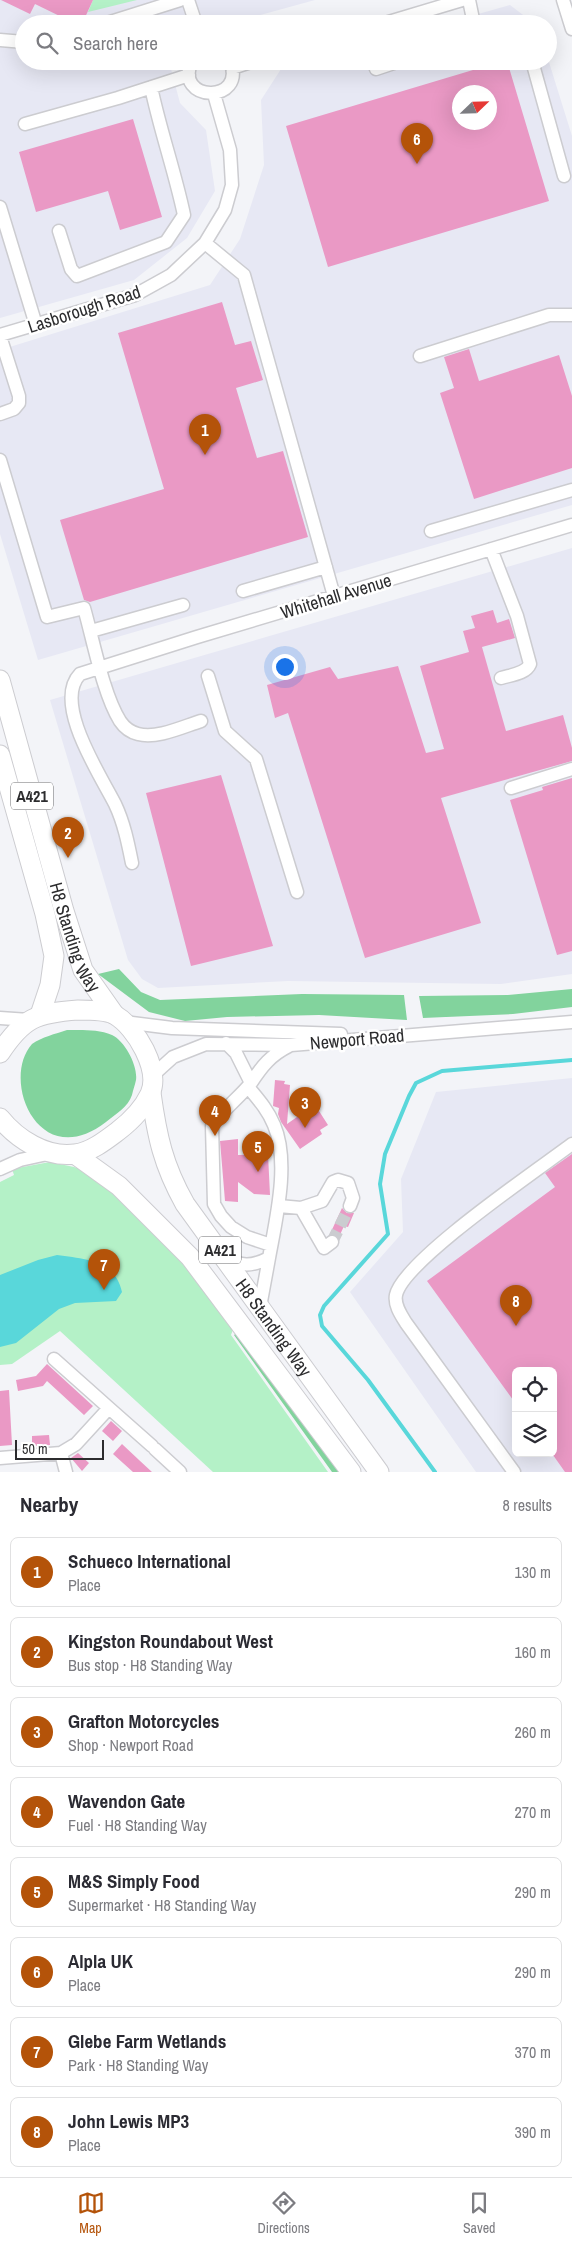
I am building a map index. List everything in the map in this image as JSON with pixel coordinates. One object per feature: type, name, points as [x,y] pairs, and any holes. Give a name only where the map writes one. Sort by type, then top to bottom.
[{"type":"highway","name":"H8 Standing Way","points":[[0,680],[64,911],[83,970],[119,1018],[140,1040],[148,1058],[157,1136],[170,1178],[185,1204],[379,1472]]},
{"type":"highway","name":"H8 Standing Way","points":[[0,755],[53,947],[53,975],[34,1017]]},
{"type":"highway","points":[[0,1053],[12,1036],[34,1017],[85,1010],[119,1018]]},
{"type":"highway","points":[[0,1118],[10,1130],[29,1144],[54,1153],[76,1154],[101,1144],[132,1120],[151,1084]]},
{"type":"highway","name":"H8 Standing Way","points":[[76,1154],[119,1186],[190,1257],[352,1472]]},
{"type":"street","points":[[132,15],[180,0]]},
{"type":"street","points":[[188,0],[193,15]]},
{"type":"street","points":[[412,15],[462,0]]},
{"type":"street","points":[[468,0],[472,15]]},
{"type":"street","points":[[563,0],[572,30]]},
{"type":"street","points":[[0,40],[15,41]]},
{"type":"street","points":[[190,70],[189,75],[192,83],[200,92],[214,94],[226,89],[232,80],[231,70]]},
{"type":"street","points":[[535,70],[564,176]]},
{"type":"street","points":[[25,124],[189,75]]},
{"type":"street","points":[[59,231],[70,269],[77,276],[166,242],[184,215],[179,189],[159,122],[151,87]]},
{"type":"street","name":"Lasborough Road","points":[[0,336],[135,295],[155,286],[171,276],[206,243],[225,210],[232,184],[230,150],[214,94]]},
{"type":"street","points":[[0,207],[36,325]]},
{"type":"street","points":[[206,243],[244,276],[334,596]]},
{"type":"street","points":[[420,356],[549,315],[572,315]]},
{"type":"street","points":[[0,336],[19,396],[19,403],[14,409],[0,414]]},
{"type":"street","points":[[0,460],[47,617],[84,608],[108,692],[121,723],[136,734],[152,735],[201,721]]},
{"type":"street","points":[[431,531],[572,490]]},
{"type":"street","name":"Whitehall Avenue","points":[[132,863],[115,804],[95,770],[78,726],[71,694],[76,678],[80,674],[99,662],[334,596],[572,525]]},
{"type":"street","points":[[491,549],[516,616],[530,664],[523,671],[501,678]]},
{"type":"street","points":[[243,591],[326,567]]},
{"type":"street","points":[[90,631],[183,604]]},
{"type":"street","points":[[208,676],[225,731],[256,760],[297,892]]},
{"type":"street","points":[[511,788],[572,769]]},
{"type":"street","points":[[0,1018],[34,1017]]},
{"type":"street","points":[[119,1018],[188,1029],[416,1034]]},
{"type":"street","name":"Newport Road","points":[[151,1084],[174,1057],[206,1044],[291,1045],[572,1022]]},
{"type":"street","points":[[226,1043],[236,1054],[249,1085],[274,1126],[279,1146],[279,1206],[260,1307]]},
{"type":"street","points":[[270,1252],[231,1227],[221,1216],[214,1204],[212,1126],[217,1118],[249,1085],[262,1065],[274,1054],[291,1045]]},
{"type":"street","points":[[514,1472],[406,1323],[397,1309],[395,1296],[400,1284],[440,1243],[572,1144]]},
{"type":"street","points":[[0,1169],[20,1160],[54,1153]]},
{"type":"street","points":[[279,1206],[301,1208],[322,1201],[333,1182],[338,1180],[348,1183],[353,1198],[350,1206]]},
{"type":"street","points":[[301,1208],[324,1248],[332,1242]]},
{"type":"street","points":[[219,1249],[233,1262],[246,1266],[258,1263],[270,1252]]},
{"type":"street","points":[[54,1359],[180,1472]]},
{"type":"street","points":[[0,1458],[61,1453],[76,1444],[109,1408]]},
{"type":"street","points":[[61,1453],[66,1472]]},
{"type":"shaded area","points":[[0,0],[315,0],[260,15],[15,15],[15,70],[171,70],[180,103],[206,130],[215,191],[187,238],[134,280],[0,318]]},
{"type":"shaded area","points":[[510,5],[523,15],[475,15]]},
{"type":"shaded area","points":[[280,70],[551,70],[572,136],[572,505],[38,660],[0,534],[0,350],[210,285],[240,239],[264,165],[261,100]]},
{"type":"shaded area","points":[[572,548],[572,974],[501,984],[288,981],[158,988],[142,979],[128,960],[50,700]]},
{"type":"shaded area","points":[[572,1078],[572,1472],[476,1472],[350,1292],[403,1232],[401,1179],[436,1092]]},
{"type":"green space","points":[[93,0],[137,0],[88,12]]},
{"type":"green space","points":[[119,969],[141,992],[160,1000],[302,994],[404,995],[407,1020],[319,1015],[227,1017],[185,1021],[149,1012],[98,974]]},
{"type":"green space","points":[[572,989],[572,1007],[513,1014],[423,1018],[419,996],[508,995]]},
{"type":"green space","points":[[67,1030],[90,1030],[117,1038],[130,1054],[135,1068],[136,1080],[128,1103],[106,1122],[82,1135],[62,1137],[45,1130],[32,1116],[24,1098],[21,1079],[23,1060],[32,1044]]},
{"type":"green space","points":[[50,1162],[74,1167],[97,1176],[182,1257],[235,1324],[231,1335],[328,1472],[213,1472],[60,1331],[12,1364],[0,1365],[0,1182],[14,1175],[12,1169]]},
{"type":"green space","points":[[240,1330],[345,1472],[332,1472],[234,1335]]},
{"type":"water","points":[[57,1255],[88,1260],[106,1267],[113,1273],[122,1292],[116,1301],[75,1303],[59,1309],[16,1343],[0,1347],[0,1275],[38,1260]]},
{"type":"building","points":[[1,0],[93,0],[86,15],[58,15],[35,4],[30,14]]},
{"type":"building","points":[[473,70],[510,70],[549,201],[328,267],[286,126]]},
{"type":"building","points":[[133,119],[162,217],[120,230],[108,191],[36,212],[19,152]]},
{"type":"building","points":[[222,302],[235,345],[251,341],[263,380],[236,388],[257,458],[283,451],[308,537],[90,602],[84,600],[60,520],[164,489],[118,333]]},
{"type":"building","points":[[469,349],[479,381],[559,355],[572,396],[572,468],[474,499],[440,393],[454,388],[444,357]]},
{"type":"building","points":[[493,610],[497,623],[509,619],[515,638],[482,647],[506,731],[563,715],[572,748],[572,761],[441,798],[481,923],[365,958],[288,713],[275,718],[267,685],[330,667],[338,679],[398,666],[426,753],[444,749],[420,666],[469,652],[463,631],[475,628],[471,616]]},
{"type":"building","points":[[221,775],[273,946],[191,966],[146,793]]},
{"type":"building","points":[[572,778],[572,951],[557,955],[510,800],[543,790],[542,787]]},
{"type":"building","points":[[275,1080],[285,1081],[284,1084],[290,1085],[287,1124],[307,1110],[312,1116],[319,1111],[328,1125],[320,1130],[322,1134],[300,1149],[281,1122],[278,1114],[279,1108],[273,1106]]},
{"type":"building","points":[[238,1139],[238,1155],[268,1154],[270,1195],[254,1194],[238,1182],[238,1202],[225,1201],[220,1141]]},
{"type":"building","points":[[572,1154],[572,1472],[565,1472],[554,1457],[557,1457],[557,1367],[512,1367],[512,1398],[427,1281],[555,1187],[545,1173]]},
{"type":"building","points":[[342,1208],[347,1213],[354,1213],[348,1227],[344,1226],[339,1237],[335,1234],[330,1234]]},
{"type":"building","points":[[47,1364],[93,1406],[84,1415],[47,1381],[43,1386],[18,1391],[16,1380],[36,1376]]},
{"type":"building","points":[[9,1390],[12,1445],[0,1446],[0,1391]]},
{"type":"building","points":[[111,1421],[122,1431],[113,1441],[102,1431]]},
{"type":"building","points":[[49,1435],[50,1445],[32,1446],[32,1436]]},
{"type":"building","points":[[122,1444],[152,1472],[133,1472],[113,1454]]},
{"type":"building","points":[[78,1453],[89,1463],[82,1471],[71,1458]]},
{"type":"waterway","points":[[435,1472],[368,1380],[322,1326],[320,1315],[324,1306],[388,1234],[380,1184],[385,1154],[416,1083],[442,1071],[572,1060]]},
{"type":"tunnel","points":[[332,1242],[350,1206]]},
{"type":"place","name":"Alpla UK","points":[[417,164]]},
{"type":"place","name":"Schueco International","points":[[205,455]]},
{"type":"place","name":"Kingston Roundabout West","points":[[68,858]]},
{"type":"place","name":"Grafton Motorcycles","points":[[305,1128]]},
{"type":"place","name":"Wavendon Gate","points":[[215,1136]]},
{"type":"place","name":"M&S Simply Food","points":[[258,1172]]},
{"type":"place","name":"Glebe Farm Wetlands","points":[[104,1290]]},
{"type":"place","name":"John Lewis MP3","points":[[516,1326]]}]
